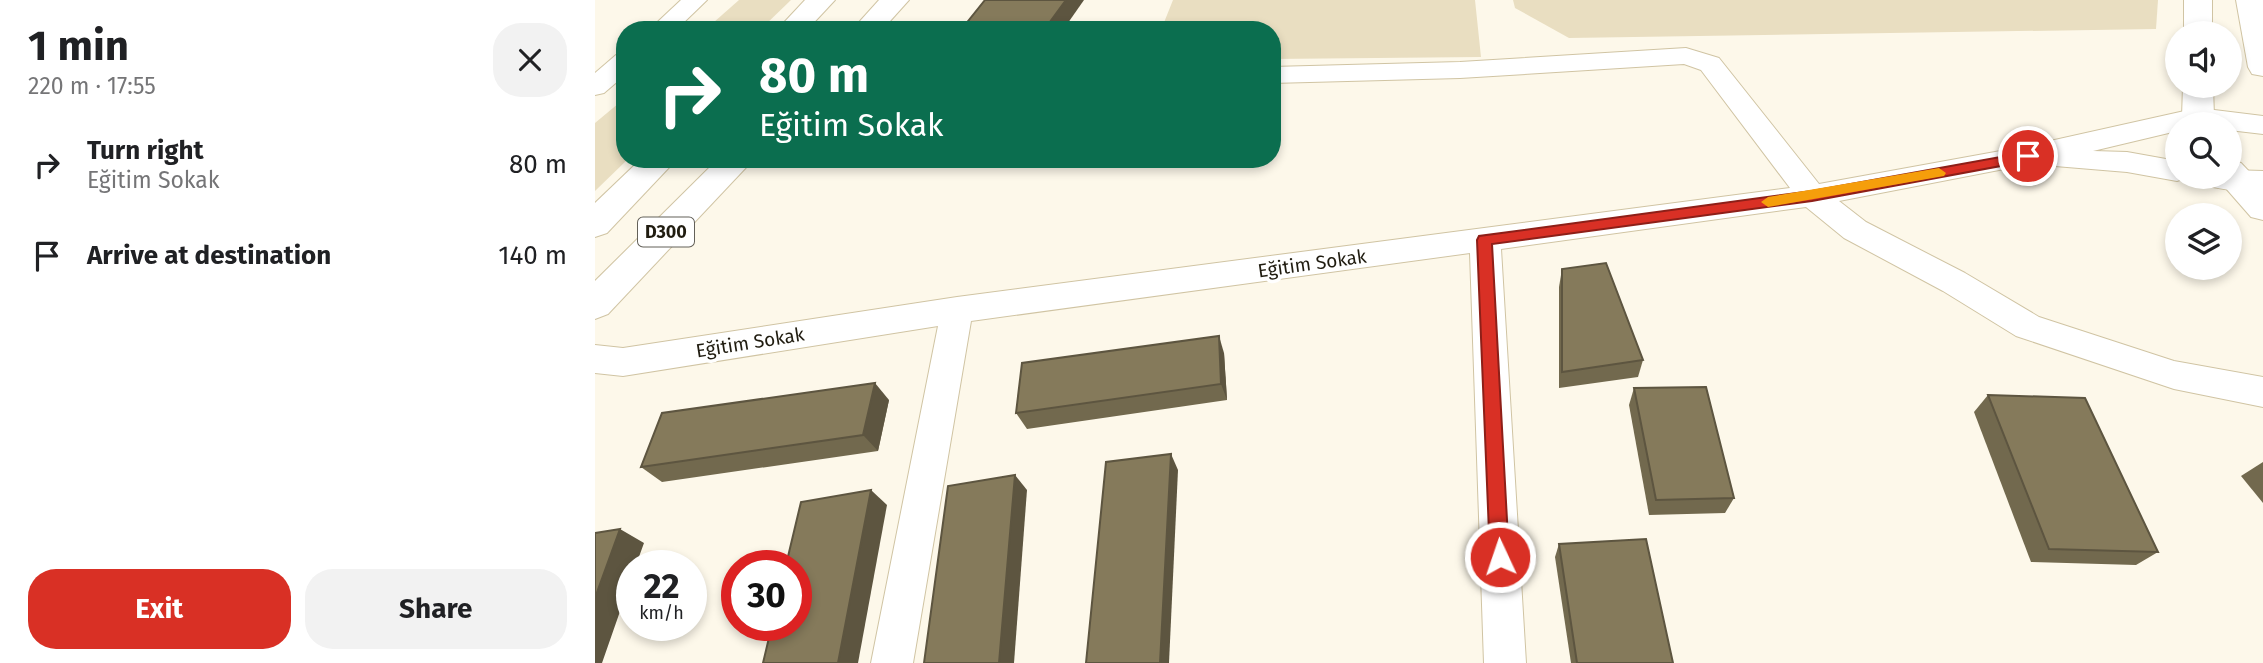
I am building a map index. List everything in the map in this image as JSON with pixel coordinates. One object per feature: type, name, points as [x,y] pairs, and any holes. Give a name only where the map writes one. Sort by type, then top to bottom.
[{"type":"main road","points":[[800,21],[821,0]]},
{"type":"main road","points":[[875,21],[895,0]]},
{"type":"main road","points":[[2198,21],[2199,0]]},
{"type":"main road","points":[[2250,0],[2263,67]]},
{"type":"main road","name":"D300","points":[[595,224],[652,168]]},
{"type":"main road","name":"D300","points":[[595,304],[729,168]]},
{"type":"main road","points":[[2242,185],[2263,208]]},
{"type":"street","points":[[671,21],[695,0]]},
{"type":"street","points":[[1281,75],[1460,70],[1686,56],[1710,64],[1812,196],[1855,230],[1954,282],[2028,327],[2174,374],[2263,392]]},
{"type":"street","points":[[595,88],[616,69]]},
{"type":"street","points":[[2242,124],[2263,125]]},
{"type":"street","points":[[2028,156],[2165,128]]},
{"type":"street","points":[[2028,156],[2127,162],[2165,169]]},
{"type":"street","name":"Eğitim Sokak","points":[[595,359],[623,362],[957,310],[1812,196],[2028,156]]},
{"type":"street","points":[[1485,240],[1505,663]]},
{"type":"street","points":[[891,663],[957,310]]},
{"type":"shaded area","points":[[739,0],[791,0],[769,21],[715,21]]},
{"type":"shaded area","points":[[1173,0],[1475,0],[1481,57],[1281,59],[1281,21],[1165,21]]},
{"type":"shaded area","points":[[1513,0],[2158,0],[2156,29],[1569,38],[1515,8]]},
{"type":"shaded area","points":[[616,106],[616,168],[619,168],[595,191],[595,123]]},
{"type":"building","points":[[985,0],[1066,0],[1051,21],[968,21]]},
{"type":"building","points":[[1606,263],[1643,360],[1562,372],[1562,269]]},
{"type":"building","points":[[1219,336],[1221,384],[1016,413],[1022,363]]},
{"type":"building","points":[[875,383],[863,435],[641,467],[662,413]]},
{"type":"building","points":[[1706,387],[1734,498],[1656,500],[1634,388]]},
{"type":"building","points":[[1988,395],[2085,398],[2158,552],[2049,549]]},
{"type":"building","points":[[1171,454],[1160,663],[1086,663],[1106,462]]},
{"type":"building","points":[[1015,475],[999,663],[924,663],[948,486]]},
{"type":"building","points":[[871,490],[838,663],[763,663],[768,641],[812,641],[812,550],[790,550],[801,502]]},
{"type":"building","points":[[620,529],[595,598],[595,533]]},
{"type":"building","points":[[1646,539],[1673,663],[1577,663],[1559,544]]},
{"type":"slow traffic","points":[[1768,202],[1939,173]]},
{"type":"route","points":[[1500,557],[1485,240],[1812,196],[2028,156]]}]
